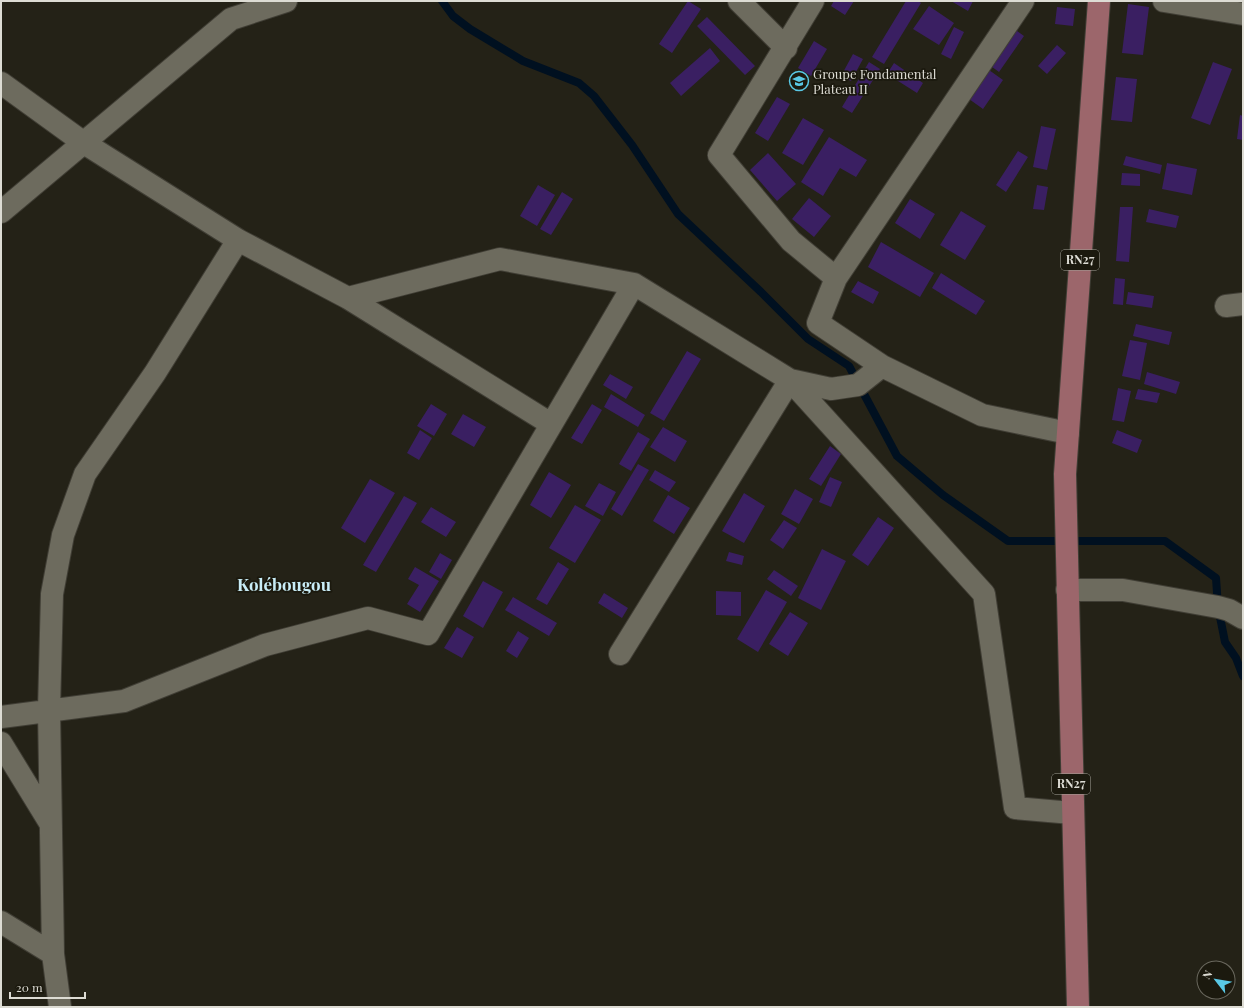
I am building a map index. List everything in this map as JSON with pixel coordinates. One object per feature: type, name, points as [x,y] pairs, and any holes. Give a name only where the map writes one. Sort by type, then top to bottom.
[{"type":"main road","name":"RN27","points":[[1078,1007],[1072,813],[1065,474],[1099,1]]},
{"type":"street","points":[[1,212],[231,19],[286,1]]},
{"type":"street","points":[[739,1],[786,48]]},
{"type":"street","points":[[813,1],[786,48],[719,155],[791,241],[836,278]]},
{"type":"street","points":[[1022,1],[836,278],[818,323],[882,366],[982,416],[1068,433]]},
{"type":"street","points":[[1164,1],[1243,14]]},
{"type":"street","points":[[1,83],[84,143],[238,240],[348,298],[551,424]]},
{"type":"street","points":[[60,1007],[54,954],[50,824],[49,710],[52,594],[63,535],[85,474],[155,373],[238,240]]},
{"type":"street","points":[[348,298],[500,259],[634,284],[790,380],[984,594],[1015,808],[1072,813]]},
{"type":"street","points":[[1,717],[124,701],[265,645],[368,618],[428,634],[634,284]]},
{"type":"street","points":[[790,380],[831,389],[858,385],[882,366]]},
{"type":"street","points":[[620,654],[790,380]]},
{"type":"street","points":[[1067,590],[1123,590],[1229,610],[1243,618]]},
{"type":"street","points":[[1,742],[50,824]]},
{"type":"street","points":[[1,922],[54,954]]},
{"type":"building","points":[[688,1],[701,9],[672,53],[659,44]]},
{"type":"building","points":[[834,1],[854,1],[845,15],[831,6]]},
{"type":"building","points":[[906,1],[918,1],[921,3],[884,64],[872,57]]},
{"type":"building","points":[[951,1],[973,1],[968,11]]},
{"type":"building","points":[[1128,4],[1149,7],[1143,55],[1122,53]]},
{"type":"building","points":[[929,6],[954,23],[939,45],[913,29]]},
{"type":"building","points":[[1057,7],[1075,9],[1073,26],[1055,24]]},
{"type":"building","points":[[707,17],[755,66],[745,75],[697,26]]},
{"type":"building","points":[[954,27],[964,32],[951,59],[941,54]]},
{"type":"building","points":[[1013,28],[1024,36],[999,72],[988,64]]},
{"type":"building","points":[[814,41],[827,49],[811,76],[798,68]]},
{"type":"building","points":[[1057,45],[1066,53],[1047,74],[1038,66]]},
{"type":"building","points":[[710,48],[720,61],[681,96],[670,83]]},
{"type":"building","points":[[853,54],[863,59],[851,81],[841,76]]},
{"type":"building","points":[[869,62],[880,69],[852,113],[842,107]]},
{"type":"building","points":[[1213,62],[1232,69],[1210,125],[1191,118]]},
{"type":"building","points":[[894,63],[923,83],[917,93],[887,74]]},
{"type":"building","points":[[989,70],[1003,80],[983,109],[969,99]]},
{"type":"building","points":[[1116,77],[1137,79],[1132,122],[1111,120]]},
{"type":"building","points":[[777,97],[790,104],[768,141],[755,133]]},
{"type":"building","points":[[1240,115],[1243,116],[1243,140],[1237,139]]},
{"type":"building","points":[[803,118],[824,130],[803,165],[782,153]]},
{"type":"building","points":[[1041,126],[1056,129],[1047,170],[1033,167]]},
{"type":"building","points":[[829,137],[867,160],[856,177],[840,168],[823,196],[801,182]]},
{"type":"building","points":[[1018,151],[1028,157],[1006,192],[996,185]]},
{"type":"building","points":[[768,153],[796,184],[777,201],[750,170]]},
{"type":"building","points":[[1126,156],[1162,165],[1160,174],[1123,165]]},
{"type":"building","points":[[1167,163],[1197,169],[1192,195],[1162,189]]},
{"type":"building","points":[[1122,173],[1140,174],[1140,186],[1121,185]]},
{"type":"building","points":[[538,185],[555,195],[537,226],[520,216]]},
{"type":"building","points":[[1037,185],[1048,187],[1044,210],[1033,209]]},
{"type":"building","points":[[562,192],[573,199],[551,235],[540,229]]},
{"type":"building","points":[[809,198],[831,216],[814,237],[792,219]]},
{"type":"building","points":[[910,199],[935,214],[920,239],[895,223]]},
{"type":"building","points":[[1120,207],[1133,207],[1129,262],[1116,261]]},
{"type":"building","points":[[1149,209],[1179,216],[1176,228],[1146,222]]},
{"type":"building","points":[[961,211],[986,226],[965,260],[940,245]]},
{"type":"building","points":[[881,242],[934,273],[920,297],[868,267]]},
{"type":"building","points":[[941,273],[985,301],[976,315],[932,288]]},
{"type":"building","points":[[1115,278],[1125,279],[1123,305],[1113,304]]},
{"type":"building","points":[[858,281],[879,292],[873,304],[851,292]]},
{"type":"building","points":[[1128,292],[1154,296],[1152,308],[1126,304]]},
{"type":"building","points":[[1136,324],[1172,332],[1169,345],[1133,336]]},
{"type":"building","points":[[1130,340],[1147,343],[1140,380],[1122,376]]},
{"type":"building","points":[[687,351],[701,359],[664,421],[650,413]]},
{"type":"building","points":[[1147,372],[1180,382],[1176,394],[1144,384]]},
{"type":"building","points":[[610,374],[633,387],[626,399],[603,385]]},
{"type":"building","points":[[1118,388],[1131,391],[1124,422],[1112,420]]},
{"type":"building","points":[[1138,389],[1160,393],[1157,403],[1135,399]]},
{"type":"building","points":[[611,394],[645,415],[638,427],[604,407]]},
{"type":"building","points":[[431,404],[447,414],[434,436],[417,426]]},
{"type":"building","points":[[592,404],[602,410],[582,444],[571,438]]},
{"type":"building","points":[[463,414],[486,427],[474,447],[451,434]]},
{"type":"building","points":[[663,427],[687,441],[675,462],[650,447]]},
{"type":"building","points":[[420,430],[432,438],[419,460],[407,453]]},
{"type":"building","points":[[1117,430],[1142,440],[1137,453],[1112,443]]},
{"type":"building","points":[[638,432],[650,439],[631,471],[619,464]]},
{"type":"building","points":[[830,446],[841,454],[821,486],[809,479]]},
{"type":"building","points":[[638,464],[649,470],[622,516],[611,509]]},
{"type":"building","points":[[655,470],[676,482],[669,492],[649,480]]},
{"type":"building","points":[[549,472],[571,485],[551,518],[530,505]]},
{"type":"building","points":[[830,477],[842,482],[831,507],[819,502]]},
{"type":"building","points":[[370,479],[395,493],[365,543],[341,528]]},
{"type":"building","points":[[599,483],[616,492],[603,516],[585,506]]},
{"type":"building","points":[[795,489],[813,499],[799,524],[781,514]]},
{"type":"building","points":[[744,493],[765,506],[744,543],[722,531]]},
{"type":"building","points":[[668,495],[690,508],[674,534],[653,521]]},
{"type":"building","points":[[404,496],[417,503],[376,572],[363,565]]},
{"type":"building","points":[[575,505],[601,520],[575,563],[549,548]]},
{"type":"building","points":[[431,507],[456,522],[446,537],[421,522]]},
{"type":"building","points":[[878,517],[894,528],[868,566],[852,555]]},
{"type":"building","points":[[784,520],[797,528],[783,549],[770,540]]},
{"type":"building","points":[[822,549],[846,561],[821,610],[798,598]]},
{"type":"building","points":[[729,552],[744,556],[742,565],[726,561]]},
{"type":"building","points":[[440,553],[452,560],[441,579],[429,572]]},
{"type":"building","points":[[558,562],[569,569],[547,605],[536,599]]},
{"type":"building","points":[[415,567],[439,581],[420,612],[407,604],[419,585],[408,579]]},
{"type":"building","points":[[774,570],[798,586],[791,596],[767,579]]},
{"type":"building","points":[[483,581],[503,592],[483,628],[463,616]]},
{"type":"building","points":[[766,590],[787,602],[758,652],[737,639]]},
{"type":"building","points":[[716,591],[741,592],[741,616],[716,615]]},
{"type":"building","points":[[604,593],[628,608],[622,618],[598,603]]},
{"type":"building","points":[[513,597],[557,623],[549,636],[505,610]]},
{"type":"building","points":[[790,612],[808,623],[788,656],[769,644]]},
{"type":"building","points":[[457,627],[474,637],[462,658],[444,648]]},
{"type":"building","points":[[518,631],[529,638],[517,658],[506,651]]},
{"type":"waterway","points":[[442,1],[453,16],[470,29],[523,61],[579,83],[594,96],[632,145],[678,214],[761,292],[808,339],[849,366],[897,456],[943,495],[1008,541],[1165,541],[1216,578],[1218,607],[1225,642],[1236,658],[1243,676]]},
{"type":"place","name":"Groupe Fondamental Plateau II","points":[[799,81]]},
{"type":"district","name":"Kolébougou","points":[[284,585]]}]
